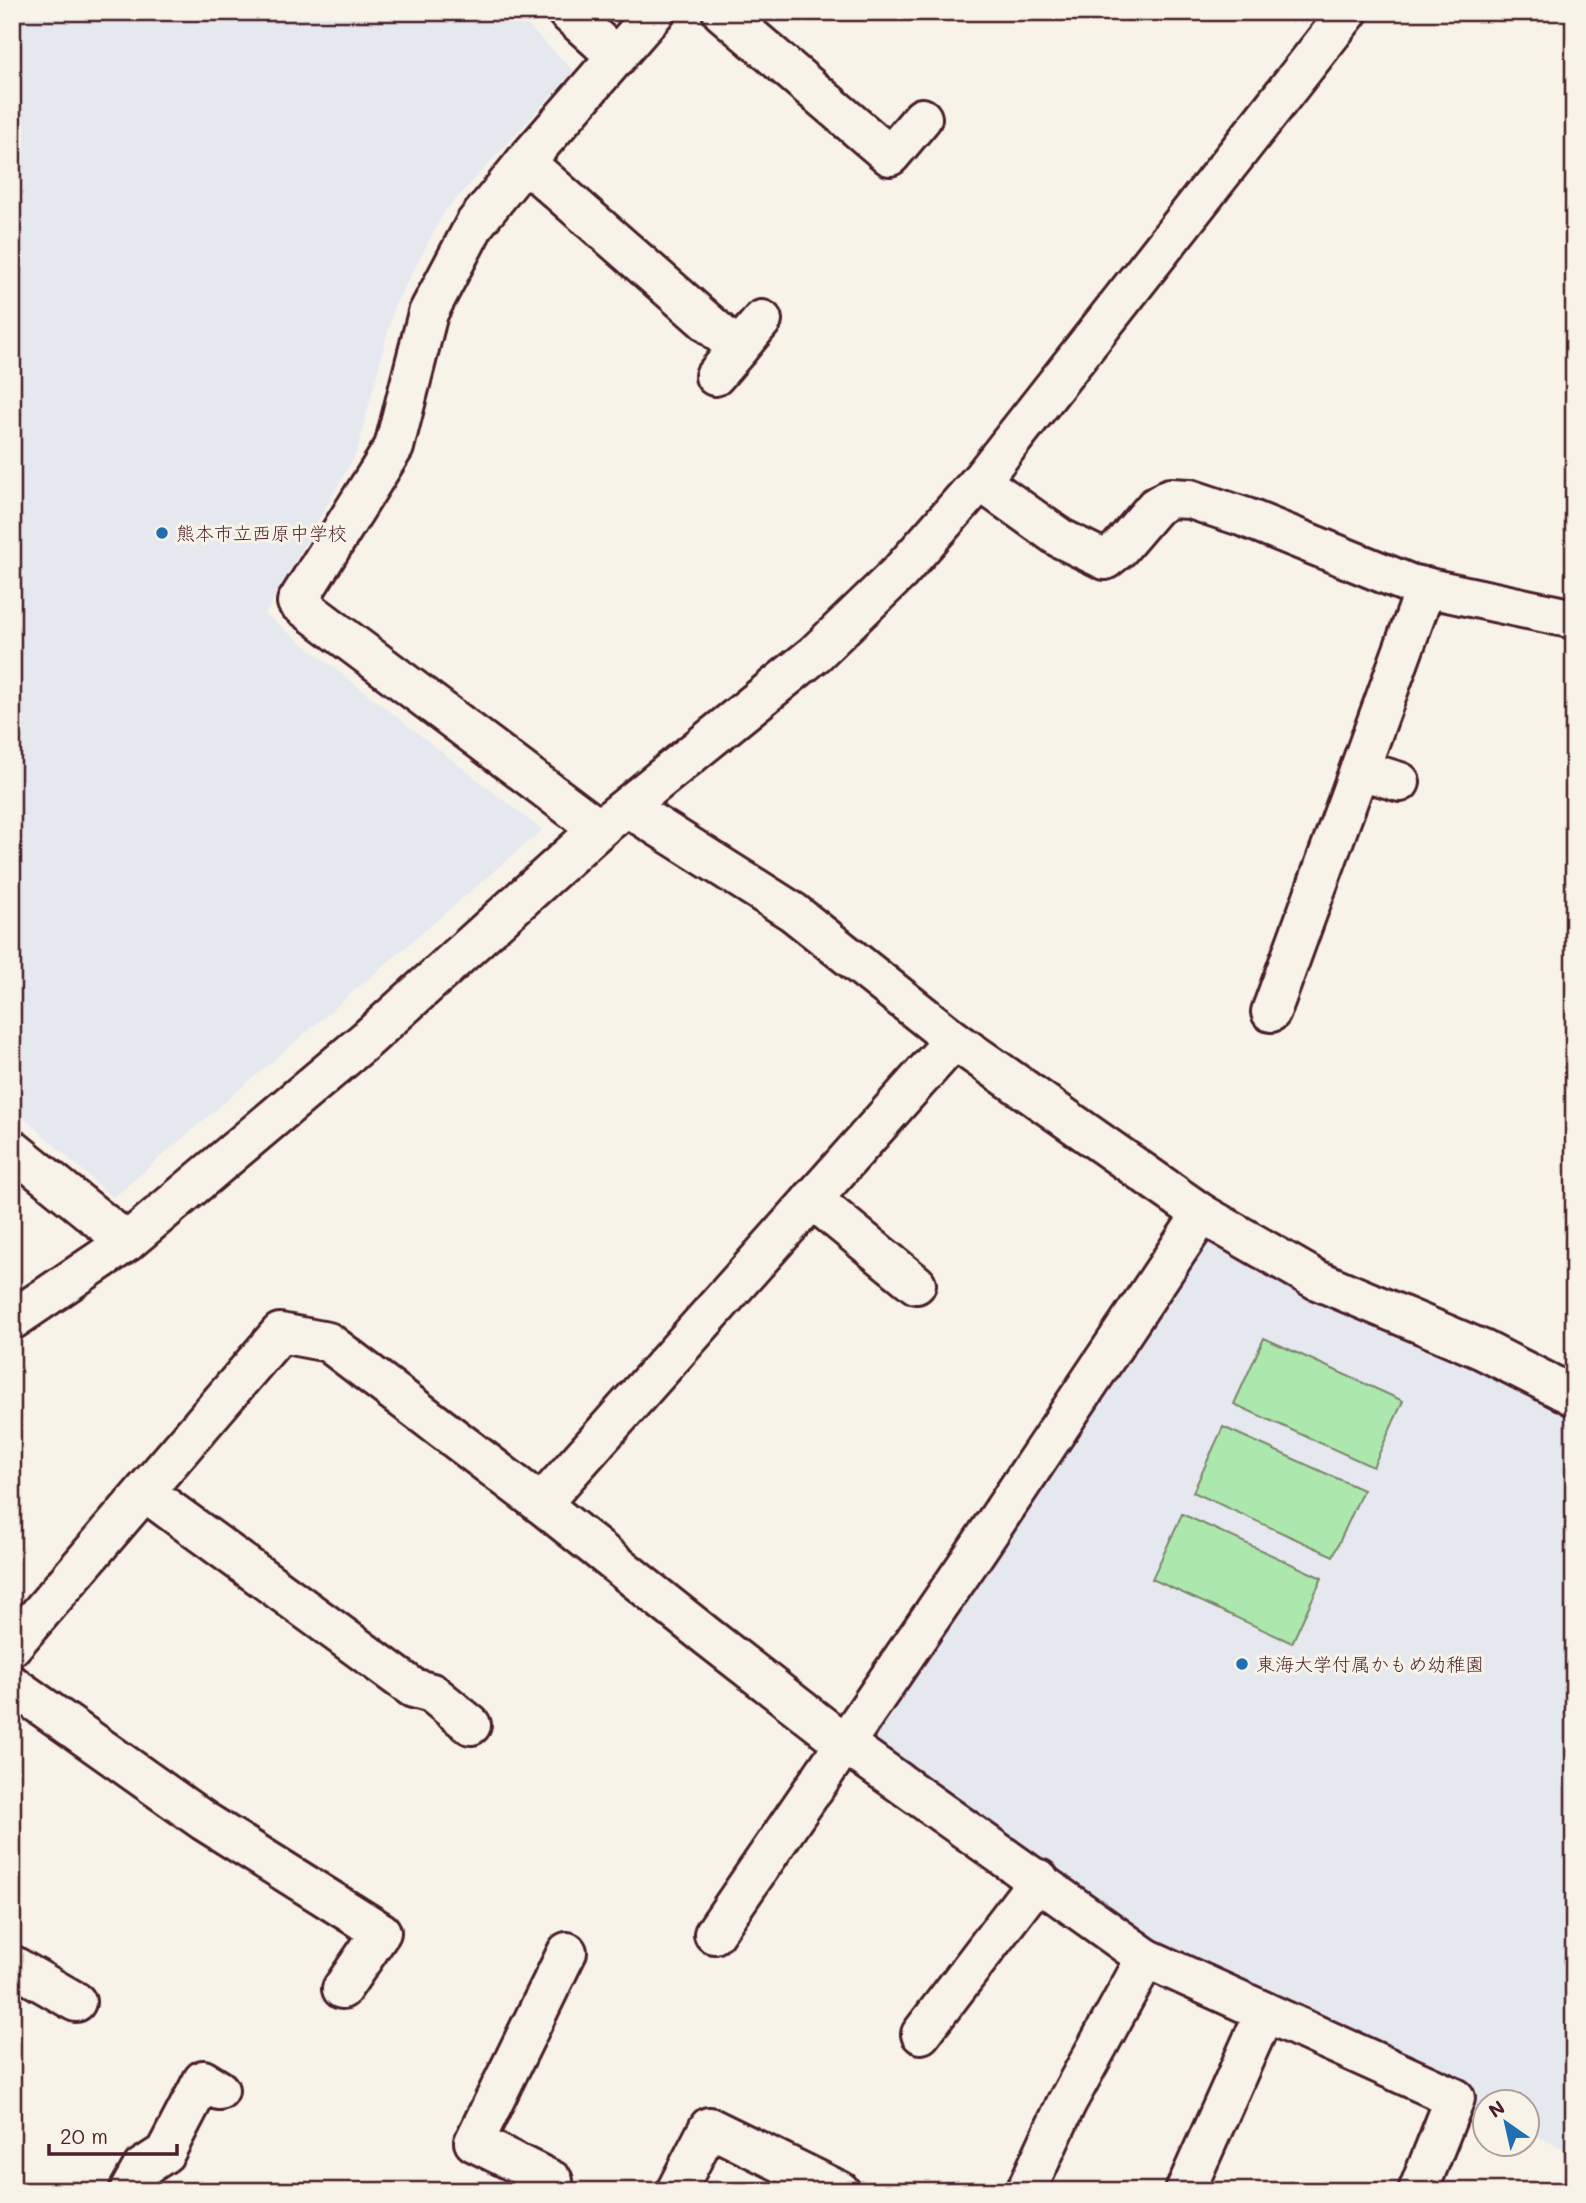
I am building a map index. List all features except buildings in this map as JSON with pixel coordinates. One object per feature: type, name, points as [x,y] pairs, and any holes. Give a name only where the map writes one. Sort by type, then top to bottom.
[{"type":"street","points":[[567,12],[617,57]]},
{"type":"street","points":[[655,12],[475,224],[428,313],[394,447],[297,602],[613,818],[793,912],[954,1040],[1202,1214],[1317,1280],[1483,1350],[1574,1396]]},
{"type":"street","points":[[722,12],[890,156],[922,118]]},
{"type":"street","points":[[12,1320],[127,1242],[366,1040],[613,818],[815,654],[900,572],[980,481],[1348,12]]},
{"type":"street","points":[[526,162],[727,363],[762,320]]},
{"type":"street","points":[[980,481],[1060,538],[1105,560],[1155,507],[1170,498],[1189,499],[1247,518],[1410,584],[1574,619]]},
{"type":"street","points":[[1271,1012],[1426,587]]},
{"type":"street","points":[[1360,770],[1400,782]]},
{"type":"street","points":[[541,1504],[954,1040]]},
{"type":"street","points":[[12,1149],[127,1242]]},
{"type":"street","points":[[812,1199],[916,1284]]},
{"type":"street","points":[[714,1934],[1202,1214]]},
{"type":"street","points":[[12,1646],[280,1333],[328,1342],[541,1504],[844,1743],[1039,1879],[1146,1958],[1455,2098],[1418,2191]]},
{"type":"street","points":[[145,1492],[413,1688],[432,1693],[471,1725]]},
{"type":"street","points":[[12,1685],[204,1821],[382,1932],[342,1989]]},
{"type":"street","points":[[920,2034],[1039,1879]]},
{"type":"street","points":[[547,2191],[553,2181],[474,2143],[567,1952]]},
{"type":"street","points":[[1026,2191],[1066,2104],[1146,1958]]},
{"type":"street","points":[[12,1965],[76,2002]]},
{"type":"street","points":[[1185,2191],[1265,2012]]},
{"type":"street","points":[[129,2191],[142,2168],[164,2153],[202,2080]]},
{"type":"street","points":[[677,2191],[709,2127],[840,2191]]},
{"type":"shaded area","name":"熊本市立西原中学校","points":[[12,12],[514,12],[574,71],[445,211],[394,307],[357,452],[265,614],[542,830],[113,1198],[12,1107]]},
{"type":"shaded area","name":"東海大学付属かもめ幼稚園","points":[[1203,1232],[1385,1330],[1529,1389],[1574,1414],[1574,2153],[1540,2138],[1540,2088],[1476,2088],[1156,1947],[863,1734]]},
{"type":"green space","points":[[1264,1338],[1403,1401],[1373,1467],[1234,1404]]},
{"type":"green space","points":[[1223,1427],[1363,1490],[1333,1556],[1193,1492]]},
{"type":"green space","points":[[1182,1514],[1322,1578],[1292,1643],[1152,1579]]},
{"type":"place","name":"熊本市立西原中学校","points":[[162,533]]},
{"type":"place","name":"東海大学付属かもめ幼稚園","points":[[1242,1664]]}]
